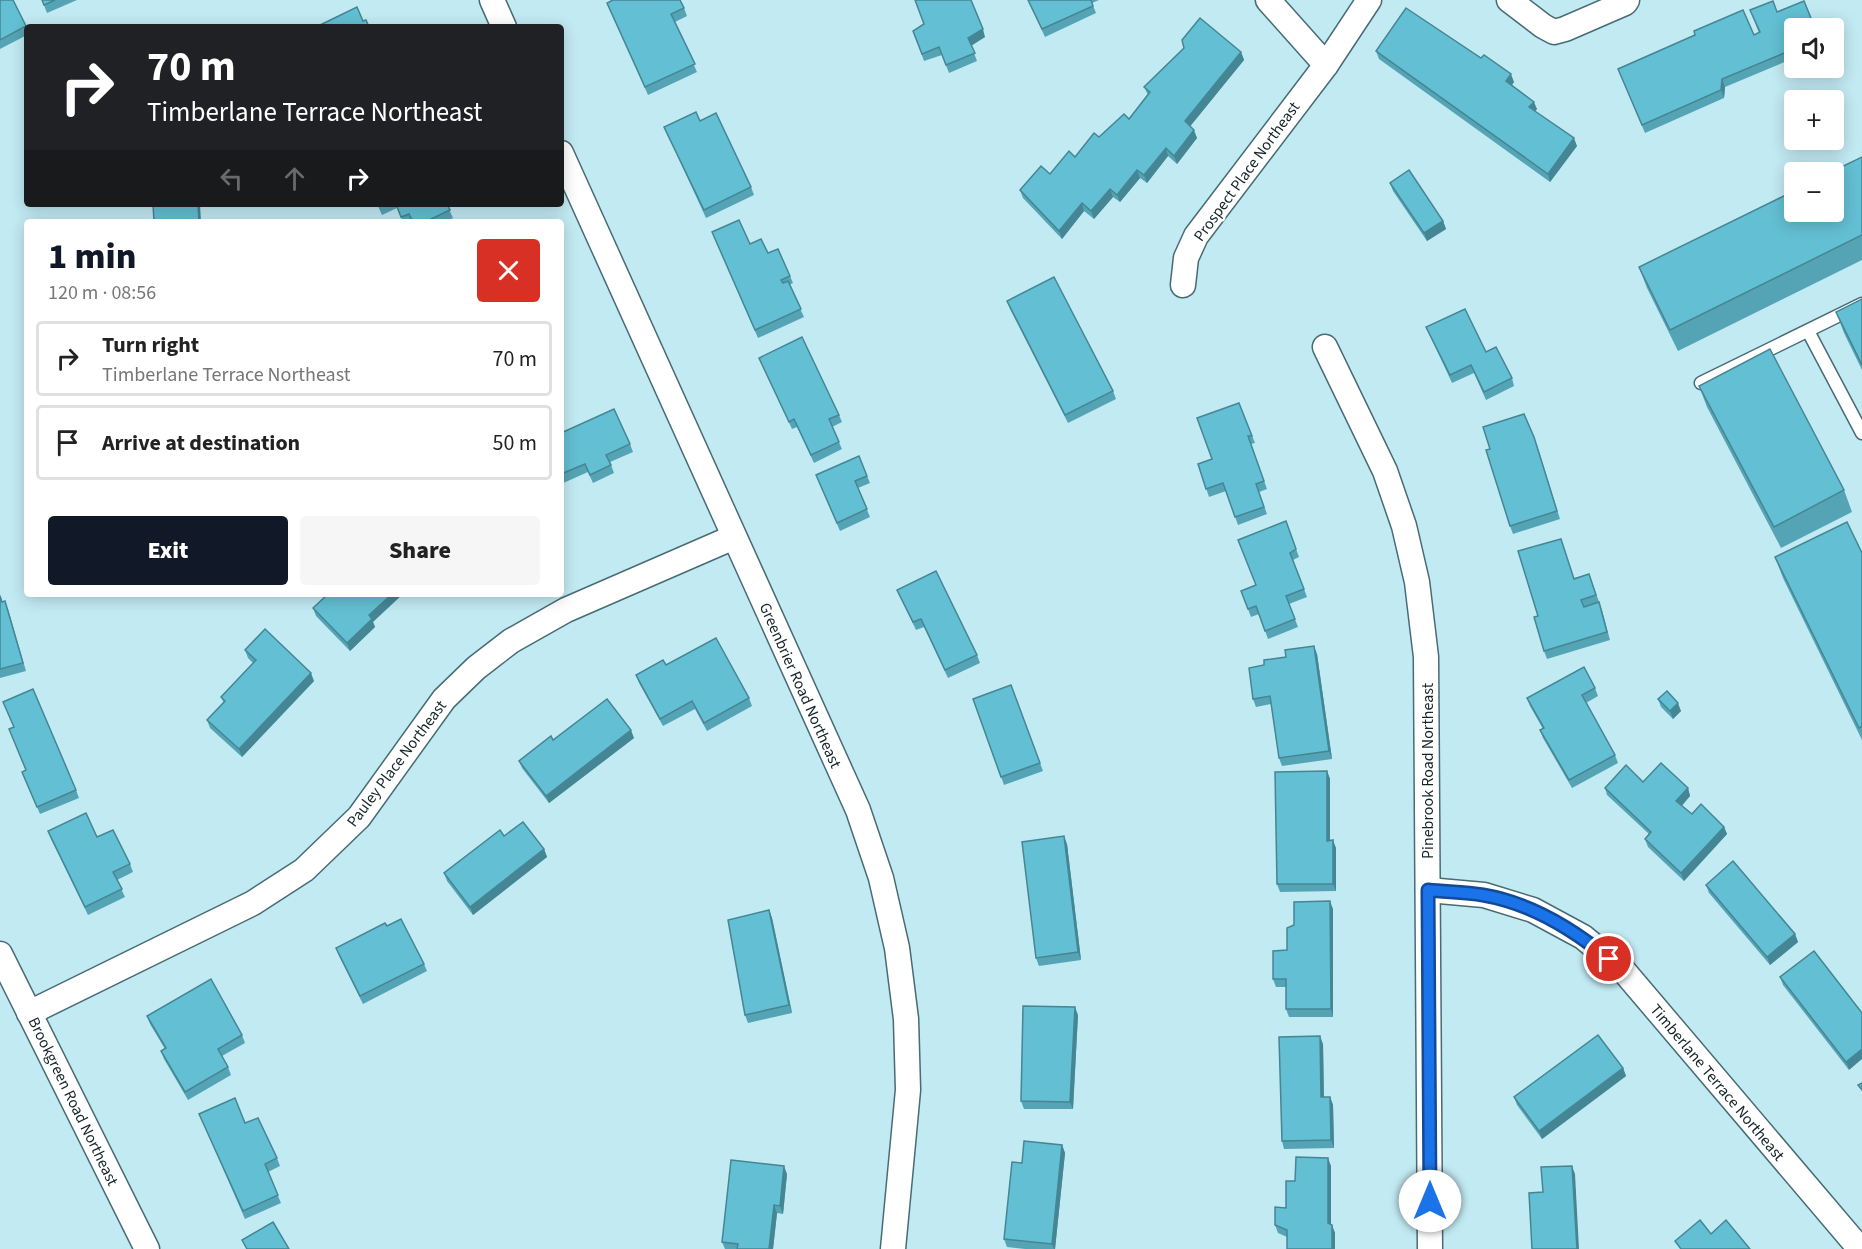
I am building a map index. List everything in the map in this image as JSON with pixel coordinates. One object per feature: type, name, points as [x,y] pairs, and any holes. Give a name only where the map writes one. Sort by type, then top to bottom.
[{"type":"street","points":[[492,0],[503,24]]},
{"type":"street","points":[[1268,0],[1326,65]]},
{"type":"street","name":"Prospect Place Northeast","points":[[1183,285],[1186,258],[1196,236],[1326,65],[1369,0]]},
{"type":"street","points":[[1509,0],[1554,32],[1627,0]]},
{"type":"street","name":"Greenbrier Road Northeast","points":[[564,160],[858,810],[881,878],[897,948],[906,1019],[908,1090],[893,1249]]},
{"type":"street","name":"Pinebrook Road Northeast","points":[[1325,348],[1385,471],[1404,525],[1417,582],[1426,657],[1430,1249]]},
{"type":"street","name":"Pauley Place Northeast","points":[[29,1013],[253,903],[304,870],[359,817],[444,699],[476,668],[511,641],[566,610],[734,537]]},
{"type":"street","name":"Timberlane Terrace Northeast","points":[[1428,890],[1484,895],[1533,910],[1583,937],[1623,970],[1860,1249]]},
{"type":"street","name":"Brookgreen Road Northeast","points":[[0,954],[147,1249]]},
{"type":"lane","points":[[1701,383],[1862,303]]},
{"type":"lane","points":[[1808,331],[1862,433]]},
{"type":"building","points":[[0,0],[13,0],[25,24],[24,27],[0,40]]},
{"type":"building","points":[[42,0],[55,0],[44,5]]},
{"type":"building","points":[[613,0],[680,0],[684,8],[671,14],[695,64],[645,87],[607,3]]},
{"type":"building","points":[[915,0],[971,0],[983,29],[968,38],[975,53],[946,65],[939,47],[922,54],[913,31],[924,24]]},
{"type":"building","points":[[1028,0],[1091,0],[1093,6],[1042,29]]},
{"type":"building","points":[[1773,1],[1777,12],[1804,1],[1811,18],[1784,18],[1784,53],[1722,79],[1721,90],[1642,125],[1618,69],[1695,35],[1694,31],[1743,10],[1754,35],[1760,32],[1750,10]]},
{"type":"building","points":[[357,7],[363,21],[366,20],[368,24],[322,24]]},
{"type":"building","points":[[1406,8],[1481,58],[1484,55],[1511,74],[1506,81],[1534,102],[1529,107],[1574,138],[1548,174],[1376,51]]},
{"type":"building","points":[[1200,18],[1241,52],[1185,121],[1194,130],[1174,156],[1166,148],[1144,175],[1137,170],[1117,195],[1110,189],[1091,211],[1082,203],[1059,231],[1020,190],[1041,166],[1050,174],[1069,151],[1075,157],[1094,133],[1099,137],[1124,114],[1129,119],[1150,92],[1144,87],[1184,48],[1182,40]]},
{"type":"building","points":[[696,112],[700,121],[716,113],[751,187],[704,210],[664,127]]},
{"type":"building","points":[[1862,157],[1862,235],[1670,330],[1639,267],[1784,196],[1784,222],[1844,222],[1844,166]]},
{"type":"building","points":[[1409,170],[1443,221],[1424,233],[1390,183]]},
{"type":"building","points":[[153,207],[198,207],[199,219],[154,219]]},
{"type":"building","points":[[397,207],[448,207],[450,210],[431,219],[412,219],[409,214],[401,217]]},
{"type":"building","points":[[739,220],[750,244],[761,239],[768,253],[778,249],[790,276],[781,280],[783,283],[788,281],[801,309],[755,330],[712,232]]},
{"type":"building","points":[[1054,277],[1113,391],[1065,415],[1007,301]]},
{"type":"building","points":[[1862,299],[1862,365],[1836,312]]},
{"type":"building","points":[[1465,309],[1486,352],[1496,347],[1512,378],[1484,392],[1471,365],[1450,375],[1426,327]]},
{"type":"building","points":[[802,337],[839,415],[829,419],[839,442],[811,455],[794,419],[789,422],[759,358]]},
{"type":"building","points":[[1770,349],[1844,490],[1774,527],[1699,386]]},
{"type":"building","points":[[1239,403],[1252,436],[1248,436],[1264,481],[1256,484],[1264,507],[1235,517],[1223,483],[1206,489],[1198,464],[1212,459],[1197,418]]},
{"type":"building","points":[[614,409],[630,444],[606,455],[611,465],[590,475],[585,464],[564,473],[564,432]]},
{"type":"building","points":[[1524,414],[1534,437],[1557,511],[1510,526],[1486,450],[1490,449],[1483,427]]},
{"type":"building","points":[[859,456],[867,476],[855,481],[867,509],[837,523],[816,475]]},
{"type":"building","points":[[1286,521],[1296,549],[1290,553],[1304,589],[1286,596],[1295,619],[1265,631],[1256,606],[1248,609],[1241,591],[1256,585],[1238,540]]},
{"type":"building","points":[[1847,522],[1862,553],[1862,726],[1859,728],[1775,557]]},
{"type":"building","points":[[1561,539],[1574,579],[1589,574],[1596,595],[1581,600],[1584,607],[1599,602],[1607,632],[1544,651],[1534,617],[1538,616],[1518,551]]},
{"type":"building","points":[[936,571],[977,655],[945,670],[921,619],[913,622],[897,590]]},
{"type":"building","points":[[0,596],[2,602],[5,601],[23,663],[0,669]]},
{"type":"building","points":[[325,597],[389,597],[369,615],[372,619],[347,643],[313,608]]},
{"type":"building","points":[[265,629],[311,673],[239,749],[207,720],[225,701],[221,697],[256,660],[245,650]]},
{"type":"building","points":[[716,638],[749,698],[704,723],[692,701],[660,719],[636,675],[663,660],[666,665]]},
{"type":"building","points":[[1314,646],[1329,751],[1279,758],[1270,696],[1253,699],[1249,668],[1264,665],[1264,660],[1286,657],[1285,650]]},
{"type":"building","points":[[1584,667],[1595,688],[1582,695],[1615,755],[1569,780],[1540,730],[1544,728],[1527,698]]},
{"type":"building","points":[[1011,685],[1040,763],[1001,777],[973,699]]},
{"type":"building","points":[[33,689],[76,790],[37,807],[22,772],[26,770],[9,729],[14,727],[3,702]]},
{"type":"building","points":[[1667,691],[1678,703],[1670,711],[1658,699]]},
{"type":"building","points":[[607,699],[631,730],[546,796],[519,761],[551,736],[553,740]]},
{"type":"building","points":[[1661,763],[1688,788],[1676,801],[1692,814],[1701,804],[1724,827],[1681,873],[1645,839],[1651,832],[1605,788],[1626,765],[1643,782]]},
{"type":"building","points":[[1327,771],[1327,841],[1333,840],[1333,884],[1277,884],[1275,772]]},
{"type":"building","points":[[86,813],[97,837],[113,830],[130,864],[113,872],[122,889],[85,907],[48,831]]},
{"type":"building","points":[[523,822],[544,849],[470,907],[444,873],[500,830],[504,836]]},
{"type":"building","points":[[1064,836],[1078,952],[1036,958],[1022,842]]},
{"type":"building","points":[[1733,861],[1795,934],[1767,957],[1706,885]]},
{"type":"building","points":[[1330,901],[1331,1009],[1286,1009],[1286,979],[1273,979],[1273,951],[1287,950],[1287,928],[1294,925],[1294,902]]},
{"type":"building","points":[[769,910],[789,1005],[745,1015],[728,920]]},
{"type":"building","points":[[401,919],[424,964],[360,996],[336,948],[385,923],[387,926]]},
{"type":"building","points":[[1814,951],[1862,1013],[1862,1049],[1846,1062],[1780,977]]},
{"type":"building","points":[[211,979],[242,1035],[218,1049],[228,1067],[185,1092],[161,1051],[166,1048],[147,1016]]},
{"type":"building","points":[[1023,1006],[1075,1007],[1070,1102],[1021,1101]]},
{"type":"building","points":[[1598,1035],[1623,1068],[1539,1131],[1514,1097]]},
{"type":"building","points":[[1320,1036],[1321,1097],[1330,1097],[1331,1140],[1282,1141],[1279,1037]]},
{"type":"building","points":[[235,1098],[245,1123],[258,1118],[277,1158],[265,1164],[278,1195],[243,1211],[199,1114]]},
{"type":"building","points":[[1024,1141],[1062,1145],[1052,1244],[1004,1239],[1012,1162],[1022,1163]]},
{"type":"building","points":[[1296,1157],[1328,1158],[1328,1223],[1332,1225],[1332,1249],[1287,1249],[1287,1230],[1275,1225],[1275,1207],[1286,1208],[1286,1181],[1295,1181]]},
{"type":"building","points":[[731,1160],[784,1166],[780,1206],[774,1205],[769,1249],[737,1249],[738,1244],[722,1242]]},
{"type":"building","points":[[1572,1166],[1577,1249],[1532,1249],[1529,1193],[1543,1192],[1541,1167]]},
{"type":"building","points":[[1700,1220],[1711,1234],[1726,1220],[1750,1249],[1681,1249],[1675,1241]]},
{"type":"building","points":[[273,1222],[289,1249],[247,1249],[242,1240]]},
{"type":"route","points":[[1430,1201],[1428,890],[1484,895],[1533,910],[1583,937],[1609,959]]}]
